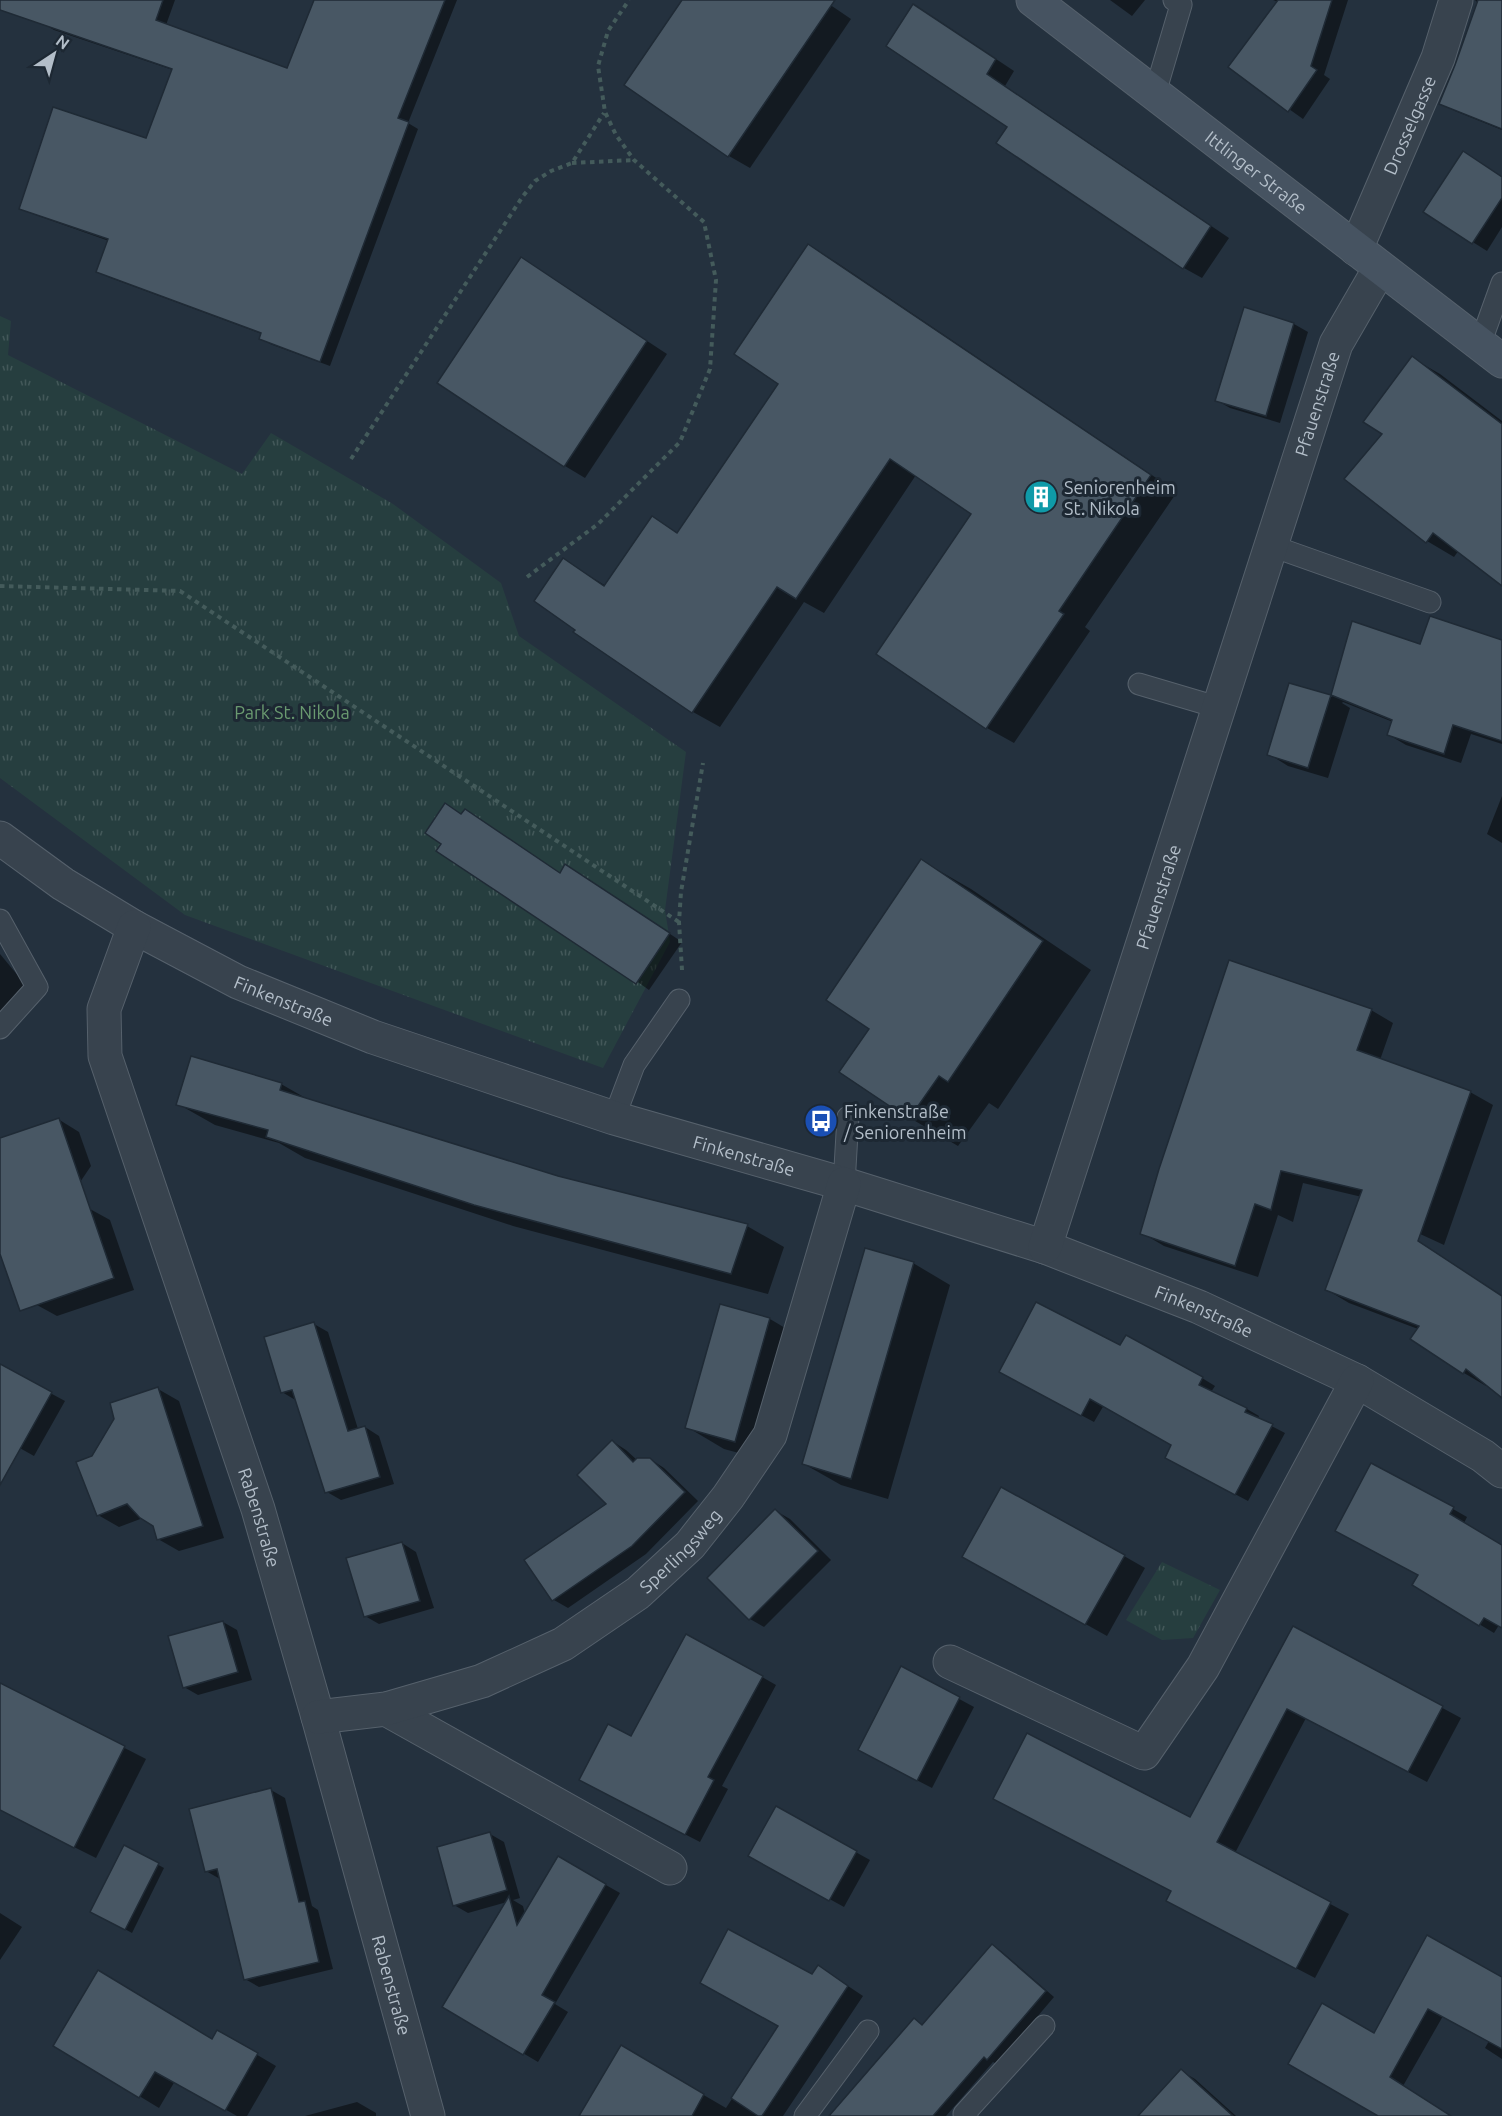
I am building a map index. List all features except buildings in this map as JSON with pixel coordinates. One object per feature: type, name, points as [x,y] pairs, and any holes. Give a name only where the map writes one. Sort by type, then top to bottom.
[{"type":"street","name":"Ittlinger Straße","points":[[1034,0],[1491,352]]},
{"type":"street","name":"Drosselgasse","points":[[1368,258],[1456,0]]},
{"type":"street","name":"Pfauenstraße","points":[[1045,1247],[1336,344],[1368,258]]},
{"type":"street","name":"Finkenstraße","points":[[1,842],[63,884],[134,927],[238,982],[373,1037],[614,1118],[844,1184],[1045,1247],[1199,1307],[1357,1381],[1483,1456],[1502,1471]]},
{"type":"street","name":"Rabenstraße","points":[[134,927],[104,1009],[105,1056],[258,1509],[428,2116]]},
{"type":"street","name":"Sperlingsweg","points":[[318,1717],[386,1709],[482,1681],[563,1644],[638,1593],[690,1545],[728,1497],[770,1435],[844,1184]]},
{"type":"street","points":[[950,1662],[1144,1753],[1203,1667],[1357,1381]]},
{"type":"street","points":[[386,1709],[670,1868]]},
{"type":"lane","points":[[1155,93],[1181,6],[1174,0]]},
{"type":"lane","name":"Ittlinger Straße","points":[[1491,352],[1502,283]]},
{"type":"lane","points":[[1272,546],[1430,602]]},
{"type":"lane","points":[[1138,684],[1220,708]]},
{"type":"lane","points":[[0,920],[37,987],[0,1028]]},
{"type":"lane","points":[[614,1118],[634,1065],[679,1000]]},
{"type":"lane","points":[[844,1184],[848,1117]]},
{"type":"lane","points":[[967,2116],[964,2114],[1044,2026]]},
{"type":"lane","points":[[805,2116],[868,2031]]},
{"type":"path","points":[[527,577],[598,524],[680,442],[710,369],[716,280],[704,222],[634,160],[616,135],[605,112],[598,66],[608,31],[629,0]]},
{"type":"path","points":[[572,163],[605,112]]},
{"type":"path","points":[[351,459],[535,181],[551,171],[572,163],[634,160]]},
{"type":"path","points":[[0,586],[180,591],[679,922]]},
{"type":"path","points":[[679,1000],[682,969],[679,922],[689,839],[703,763]]},
{"type":"green space","name":"Park St. Nikola","points":[[0,316],[11,321],[8,355],[242,474],[271,433],[393,504],[501,583],[519,636],[686,752],[665,910],[670,942],[603,1068],[185,915],[0,778]]},
{"type":"green space","points":[[1162,1562],[1220,1590],[1193,1638],[1162,1640],[1126,1620]]},
{"type":"place","name":"Seniorenheim St. Nikola","points":[[1041,497]]},
{"type":"place","name":"Finkenstraße / Seniorenheim","points":[[821,1121]]}]
